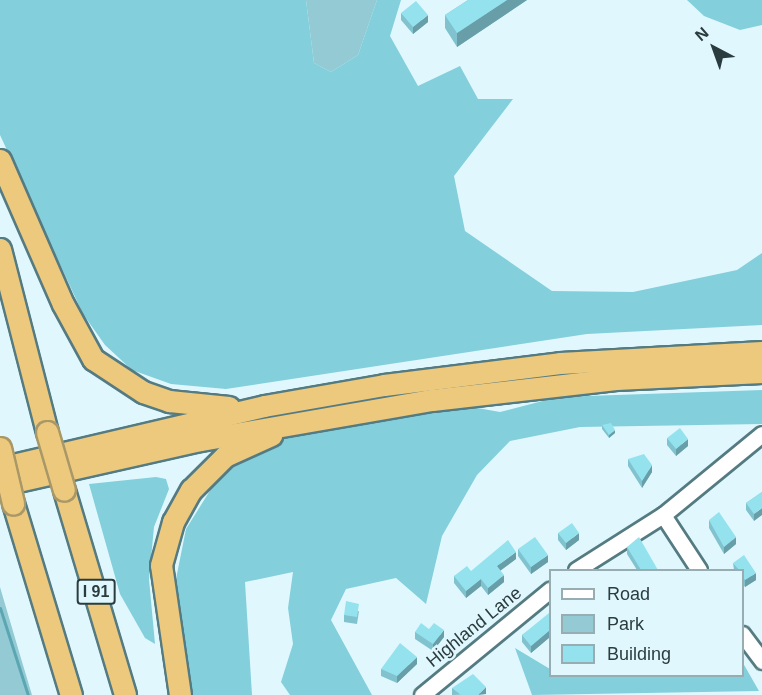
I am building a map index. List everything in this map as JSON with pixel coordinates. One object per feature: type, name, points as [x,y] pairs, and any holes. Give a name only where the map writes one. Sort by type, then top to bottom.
[{"type":"highway","points":[[0,160],[63,304],[93,359],[117,379],[169,401],[256,408]]},
{"type":"highway","name":"I 91","points":[[0,249],[47,432],[125,695]]},
{"type":"highway","points":[[0,468],[256,408],[507,368],[762,352]]},
{"type":"highway","points":[[0,485],[297,422],[556,384],[762,372]]},
{"type":"highway","points":[[180,695],[161,565],[172,522],[191,490],[225,456],[297,422]]},
{"type":"highway","points":[[0,448],[13,503],[71,695]]},
{"type":"street","points":[[578,569],[663,515],[762,434]]},
{"type":"street","points":[[663,515],[698,569]]},
{"type":"street","name":"Highland Lane","points":[[422,695],[549,591]]},
{"type":"street","points":[[744,637],[762,661]]},
{"type":"green space","points":[[306,0],[377,0],[358,55],[331,72],[314,63]]},
{"type":"green space","points":[[0,587],[20,655],[32,695],[0,695]]},
{"type":"shaded area","points":[[0,0],[306,0],[314,63],[331,72],[358,55],[377,0],[401,0],[390,36],[418,86],[460,66],[478,99],[513,99],[454,176],[465,231],[552,291],[633,292],[737,270],[762,253],[762,325],[587,334],[226,389],[171,384],[132,370],[105,345],[83,314],[0,135]]},
{"type":"shaded area","points":[[687,0],[762,0],[762,25],[740,30],[704,16]]},
{"type":"shaded area","points":[[762,390],[762,424],[580,427],[510,441],[477,475],[442,536],[426,604],[396,578],[346,589],[331,620],[372,695],[290,695],[281,682],[293,644],[288,608],[293,572],[245,582],[252,695],[191,695],[173,594],[186,529],[216,481],[240,457],[294,435],[472,407],[500,412],[558,397]]},
{"type":"shaded area","points":[[156,477],[166,479],[169,489],[154,527],[149,579],[155,644],[145,638],[120,594],[89,484]]},
{"type":"shaded area","points":[[515,648],[549,668],[549,677],[744,677],[744,665],[759,691],[532,695]]},
{"type":"building","points":[[468,0],[507,0],[457,33],[445,15]]},
{"type":"building","points":[[416,1],[428,15],[413,27],[401,13]]},
{"type":"building","points":[[611,423],[615,430],[609,435],[602,425]]},
{"type":"building","points":[[680,428],[688,439],[676,449],[667,438]]},
{"type":"building","points":[[644,454],[652,465],[642,481],[628,459]]},
{"type":"building","points":[[762,492],[762,508],[754,514],[746,503]]},
{"type":"building","points":[[719,512],[736,537],[724,547],[709,520]]},
{"type":"building","points":[[572,523],[579,533],[566,543],[558,533]]},
{"type":"building","points":[[535,537],[548,555],[531,567],[518,549]]},
{"type":"building","points":[[639,537],[657,569],[640,569],[627,547]]},
{"type":"building","points":[[508,540],[516,552],[497,566],[504,575],[488,588],[481,579],[466,591],[454,576],[467,566],[471,571]]},
{"type":"building","points":[[744,555],[756,573],[745,580],[744,569],[738,569],[733,563]]},
{"type":"building","points":[[346,601],[359,604],[357,617],[344,615]]},
{"type":"building","points":[[549,613],[549,631],[531,646],[522,635]]},
{"type":"building","points":[[421,623],[429,629],[434,623],[444,630],[433,644],[415,632]]},
{"type":"building","points":[[400,643],[417,657],[397,676],[381,669]]},
{"type":"building","points":[[473,674],[486,687],[478,695],[461,695],[452,688]]},
{"type":"waterway","points":[[0,608],[28,695]]}]
